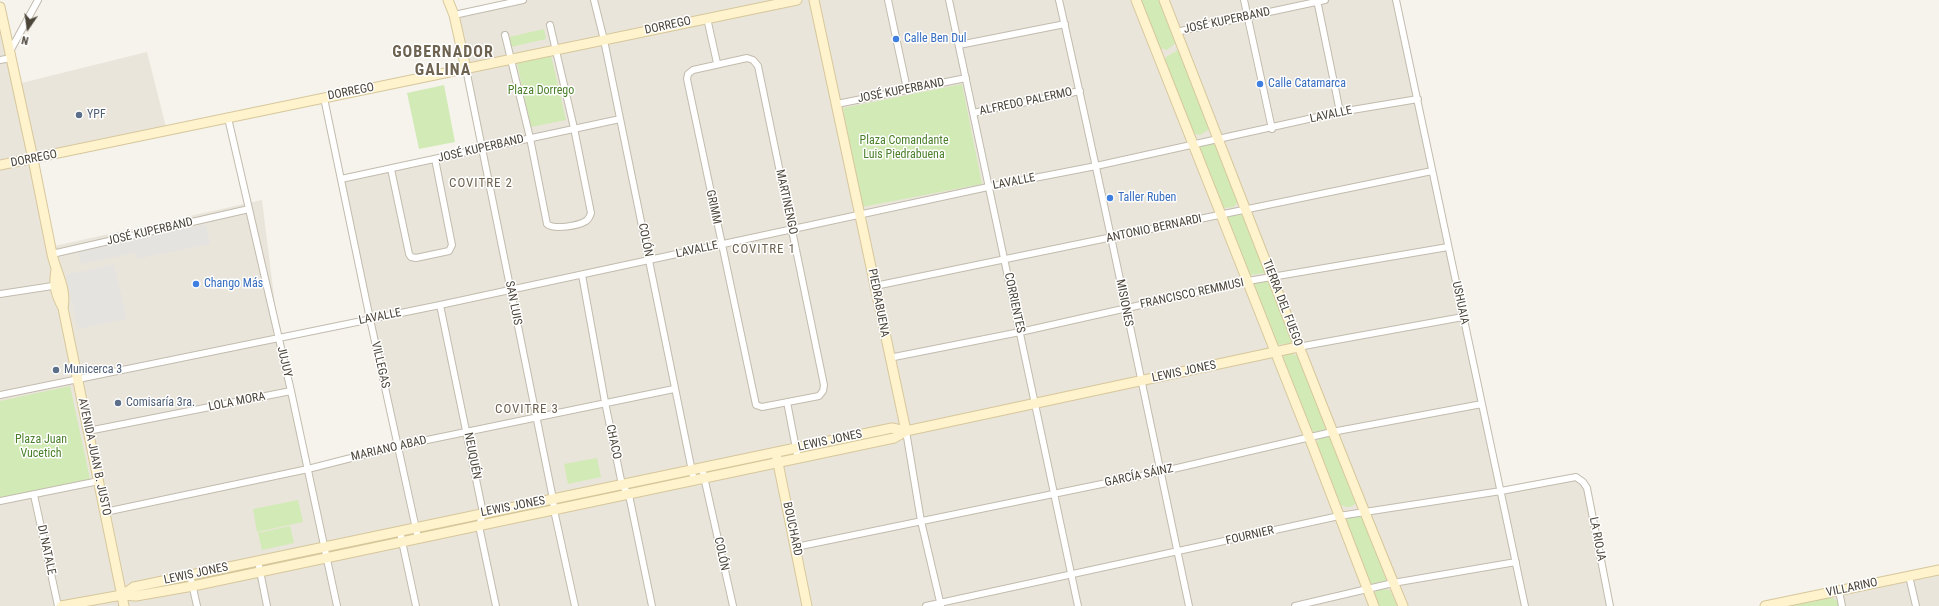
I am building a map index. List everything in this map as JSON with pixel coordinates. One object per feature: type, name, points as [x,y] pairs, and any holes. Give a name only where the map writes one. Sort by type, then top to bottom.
[{"type":"main road","name":"SAN LUIS","points":[[448,0],[454,15],[466,69]]},
{"type":"main road","name":"DORREGO","points":[[0,165],[796,0]]},
{"type":"main road","name":"PIEDRABUENA","points":[[814,0],[889,358],[906,431]]},
{"type":"main road","name":"TIERRA DEL FUEGO","points":[[1136,0],[1220,215],[1248,281],[1374,606]]},
{"type":"main road","name":"TIERRA DEL FUEGO","points":[[1164,0],[1245,210],[1273,277],[1298,347],[1403,606]]},
{"type":"main road","name":"AVENIDA JUAN B. JUSTO","points":[[0,7],[34,159],[58,285],[65,298],[63,308],[124,606]]},
{"type":"main road","name":"LEWIS JONES","points":[[59,606],[122,595],[136,596],[192,586],[629,495],[894,438],[906,431],[1298,347]]},
{"type":"main road","name":"LEWIS JONES","points":[[122,595],[134,587],[258,560],[400,532],[483,513],[553,500],[892,428],[906,431]]},
{"type":"main road","name":"BOUCHARD","points":[[776,453],[807,606]]},
{"type":"main road","name":"VILLARINO","points":[[1765,606],[1939,570]]},
{"type":"street","points":[[0,60],[10,55],[38,0]]},
{"type":"street","points":[[454,15],[523,0]]},
{"type":"street","name":"COLÓN","points":[[594,0],[604,40],[694,481]]},
{"type":"street","points":[[888,0],[907,89]]},
{"type":"street","name":"CORRIENTES","points":[[949,0],[1078,606]]},
{"type":"street","name":"MISIONES","points":[[1059,0],[1080,91],[1140,382],[1189,606]]},
{"type":"street","points":[[1244,0],[1272,129]]},
{"type":"street","name":"JOSÉ KUPERBAND","points":[[1176,32],[1325,0]]},
{"type":"street","name":"USHUAIA","points":[[1396,0],[1525,606]]},
{"type":"street","points":[[1317,1],[1340,112]]},
{"type":"street","points":[[707,18],[717,63]]},
{"type":"street","points":[[959,45],[1065,24]]},
{"type":"street","points":[[506,35],[530,138],[547,224],[550,227],[556,228],[585,222],[591,213],[574,128],[550,25]]},
{"type":"street","name":"MARTINENGO","points":[[717,63],[747,58],[753,60],[758,66],[792,229],[824,385],[823,391],[819,396],[787,402]]},
{"type":"street","name":"GRIMM","points":[[717,63],[693,70],[688,74],[687,79],[721,245],[756,405],[762,407],[787,402]]},
{"type":"street","name":"SAN LUIS","points":[[466,69],[554,510],[576,606]]},
{"type":"street","name":"JOSÉ KUPERBAND","points":[[836,104],[966,78]]},
{"type":"street","name":"ALFREDO PALERMO","points":[[973,113],[1080,91]]},
{"type":"street","name":"VILLEGAS","points":[[324,98],[418,538]]},
{"type":"street","name":"LAVALLE","points":[[0,395],[440,305],[860,214],[1096,166],[1193,145],[1218,138],[1272,129],[1340,112],[1418,99]]},
{"type":"street","name":"JUJUY","points":[[228,118],[279,337],[337,606]]},
{"type":"street","name":"JOSÉ KUPERBAND","points":[[341,179],[620,119]]},
{"type":"street","points":[[391,169],[409,254],[416,258],[449,251],[452,245],[435,159]]},
{"type":"street","name":"ANTONIO BERNARDI","points":[[875,286],[1004,261],[1432,171]]},
{"type":"street","name":"JOSÉ KUPERBAND","points":[[52,254],[249,209]]},
{"type":"street","name":"FRANCISCO REMMUSI","points":[[889,358],[1020,332],[1248,281],[1448,247]]},
{"type":"street","name":"CHACO","points":[[582,275],[622,485],[629,495],[652,606]]},
{"type":"street","points":[[0,294],[58,285]]},
{"type":"street","name":"NEUQUÉN","points":[[440,305],[483,513],[479,526],[496,606]]},
{"type":"street","name":"LEWIS JONES","points":[[1298,347],[1464,317]]},
{"type":"street","name":"MARIANO ABAD","points":[[105,512],[308,469],[398,446],[674,388]]},
{"type":"street","name":"LOLA MORA","points":[[88,431],[291,391]]},
{"type":"street","points":[[787,402],[798,459]]},
{"type":"street","name":"GARCÍA SÁINZ","points":[[796,547],[1160,472],[1332,432],[1482,404]]},
{"type":"street","name":"PIEDRABUENA","points":[[906,431],[921,521],[941,604]]},
{"type":"street","name":"COLÓN","points":[[702,468],[733,606]]},
{"type":"street","name":"FOURNIER","points":[[926,606],[941,604],[1339,516],[1501,491],[1576,477]]},
{"type":"street","name":"LA RIOJA","points":[[1576,477],[1583,482],[1587,488],[1610,606]]},
{"type":"street","points":[[0,502],[98,481]]},
{"type":"street","name":"DI NATALE","points":[[34,495],[59,606]]},
{"type":"street","points":[[400,532],[416,606]]},
{"type":"street","points":[[258,560],[267,606]]},
{"type":"street","points":[[1295,606],[1393,583],[1516,562]]},
{"type":"street","points":[[190,575],[197,606]]},
{"type":"street","points":[[1909,576],[1916,606]]},
{"type":"street","points":[[1839,591],[1842,606]]},
{"type":"shaded area","points":[[523,0],[1396,0],[1501,491],[1576,477],[1583,482],[1610,606],[0,606],[0,7],[17,84],[147,52],[167,131],[34,159],[50,247],[262,200],[279,337],[308,468],[398,446],[341,179],[482,149],[454,15]]},
{"type":"shaded area","points":[[206,224],[210,244],[137,259],[135,253],[81,264],[78,251]]},
{"type":"shaded area","points":[[114,264],[127,319],[78,329],[66,275]]},
{"type":"shaded area","points":[[1939,570],[1939,606],[1765,606]]},
{"type":"green space","points":[[1141,0],[1161,0],[1177,42],[1167,50],[1160,48]]},
{"type":"green space","points":[[544,29],[546,39],[511,47],[509,37]]},
{"type":"green space","points":[[1178,50],[1181,52],[1208,126],[1208,130],[1200,135],[1193,133],[1165,60],[1166,57]]},
{"type":"green space","name":"Plaza Dorrego","points":[[551,55],[566,120],[531,127],[517,63]]},
{"type":"green space","name":"Plaza Comandante Luis Piedrabuena","points":[[962,84],[982,184],[862,207],[843,108]]},
{"type":"green space","points":[[444,85],[455,142],[419,149],[407,93]]},
{"type":"green space","points":[[1213,143],[1217,147],[1238,201],[1234,207],[1225,208],[1222,206],[1199,148],[1199,145]]},
{"type":"green space","points":[[1240,212],[1243,214],[1266,273],[1250,275],[1226,217],[1226,214]]},
{"type":"green space","points":[[1261,280],[1269,282],[1271,285],[1292,340],[1291,343],[1276,345],[1253,284],[1253,282]]},
{"type":"green space","points":[[1291,353],[1299,357],[1327,427],[1325,430],[1314,432],[1311,430],[1282,361],[1284,355]]},
{"type":"green space","name":"Plaza Juan Vucetich","points":[[70,386],[90,479],[0,498],[0,401]]},
{"type":"green space","points":[[893,431],[894,435],[811,452],[810,448]]},
{"type":"green space","points":[[1327,436],[1330,437],[1357,502],[1350,507],[1346,507],[1339,503],[1316,444],[1319,438]]},
{"type":"green space","points":[[597,458],[601,477],[568,484],[564,464]]},
{"type":"green space","points":[[763,458],[764,462],[714,473],[713,469]]},
{"type":"green space","points":[[682,475],[683,479],[634,490],[633,486]]},
{"type":"green space","points":[[617,489],[618,493],[563,505],[562,501]]},
{"type":"green space","points":[[298,500],[303,522],[257,532],[253,509]]},
{"type":"green space","points":[[541,505],[542,509],[493,520],[492,516]]},
{"type":"green space","points":[[1359,516],[1363,518],[1386,581],[1370,584],[1344,518]]},
{"type":"green space","points":[[474,519],[474,523],[427,533],[426,529]]},
{"type":"green space","points":[[290,526],[294,543],[262,550],[258,533]]},
{"type":"green space","points":[[390,536],[391,540],[336,552],[335,548]]},
{"type":"green space","points":[[316,552],[317,556],[270,566],[269,562]]},
{"type":"green space","points":[[249,567],[249,570],[202,580],[201,576]]},
{"type":"green space","points":[[1383,589],[1390,590],[1397,606],[1378,606],[1374,593]]},
{"type":"green space","points":[[1828,596],[1838,601],[1839,606],[1781,606]]},
{"type":"place","name":"Calle Ben Dul","points":[[896,39]]},
{"type":"place","name":"Calle Catamarca","points":[[1260,84]]},
{"type":"place","name":"YPF","points":[[79,115]]},
{"type":"place","name":"Taller Ruben","points":[[1110,198]]},
{"type":"place","name":"Chango Más","points":[[196,284]]},
{"type":"place","name":"Municerca 3","points":[[56,370]]},
{"type":"place","name":"Comisaría 3ra.","points":[[118,403]]},
{"type":"district","name":"GOBERNADOR GALINA","points":[[443,62]]},
{"type":"district","name":"COVITRE 2","points":[[481,184]]},
{"type":"district","name":"COVITRE 1","points":[[764,250]]},
{"type":"district","name":"COVITRE 3","points":[[527,410]]}]
